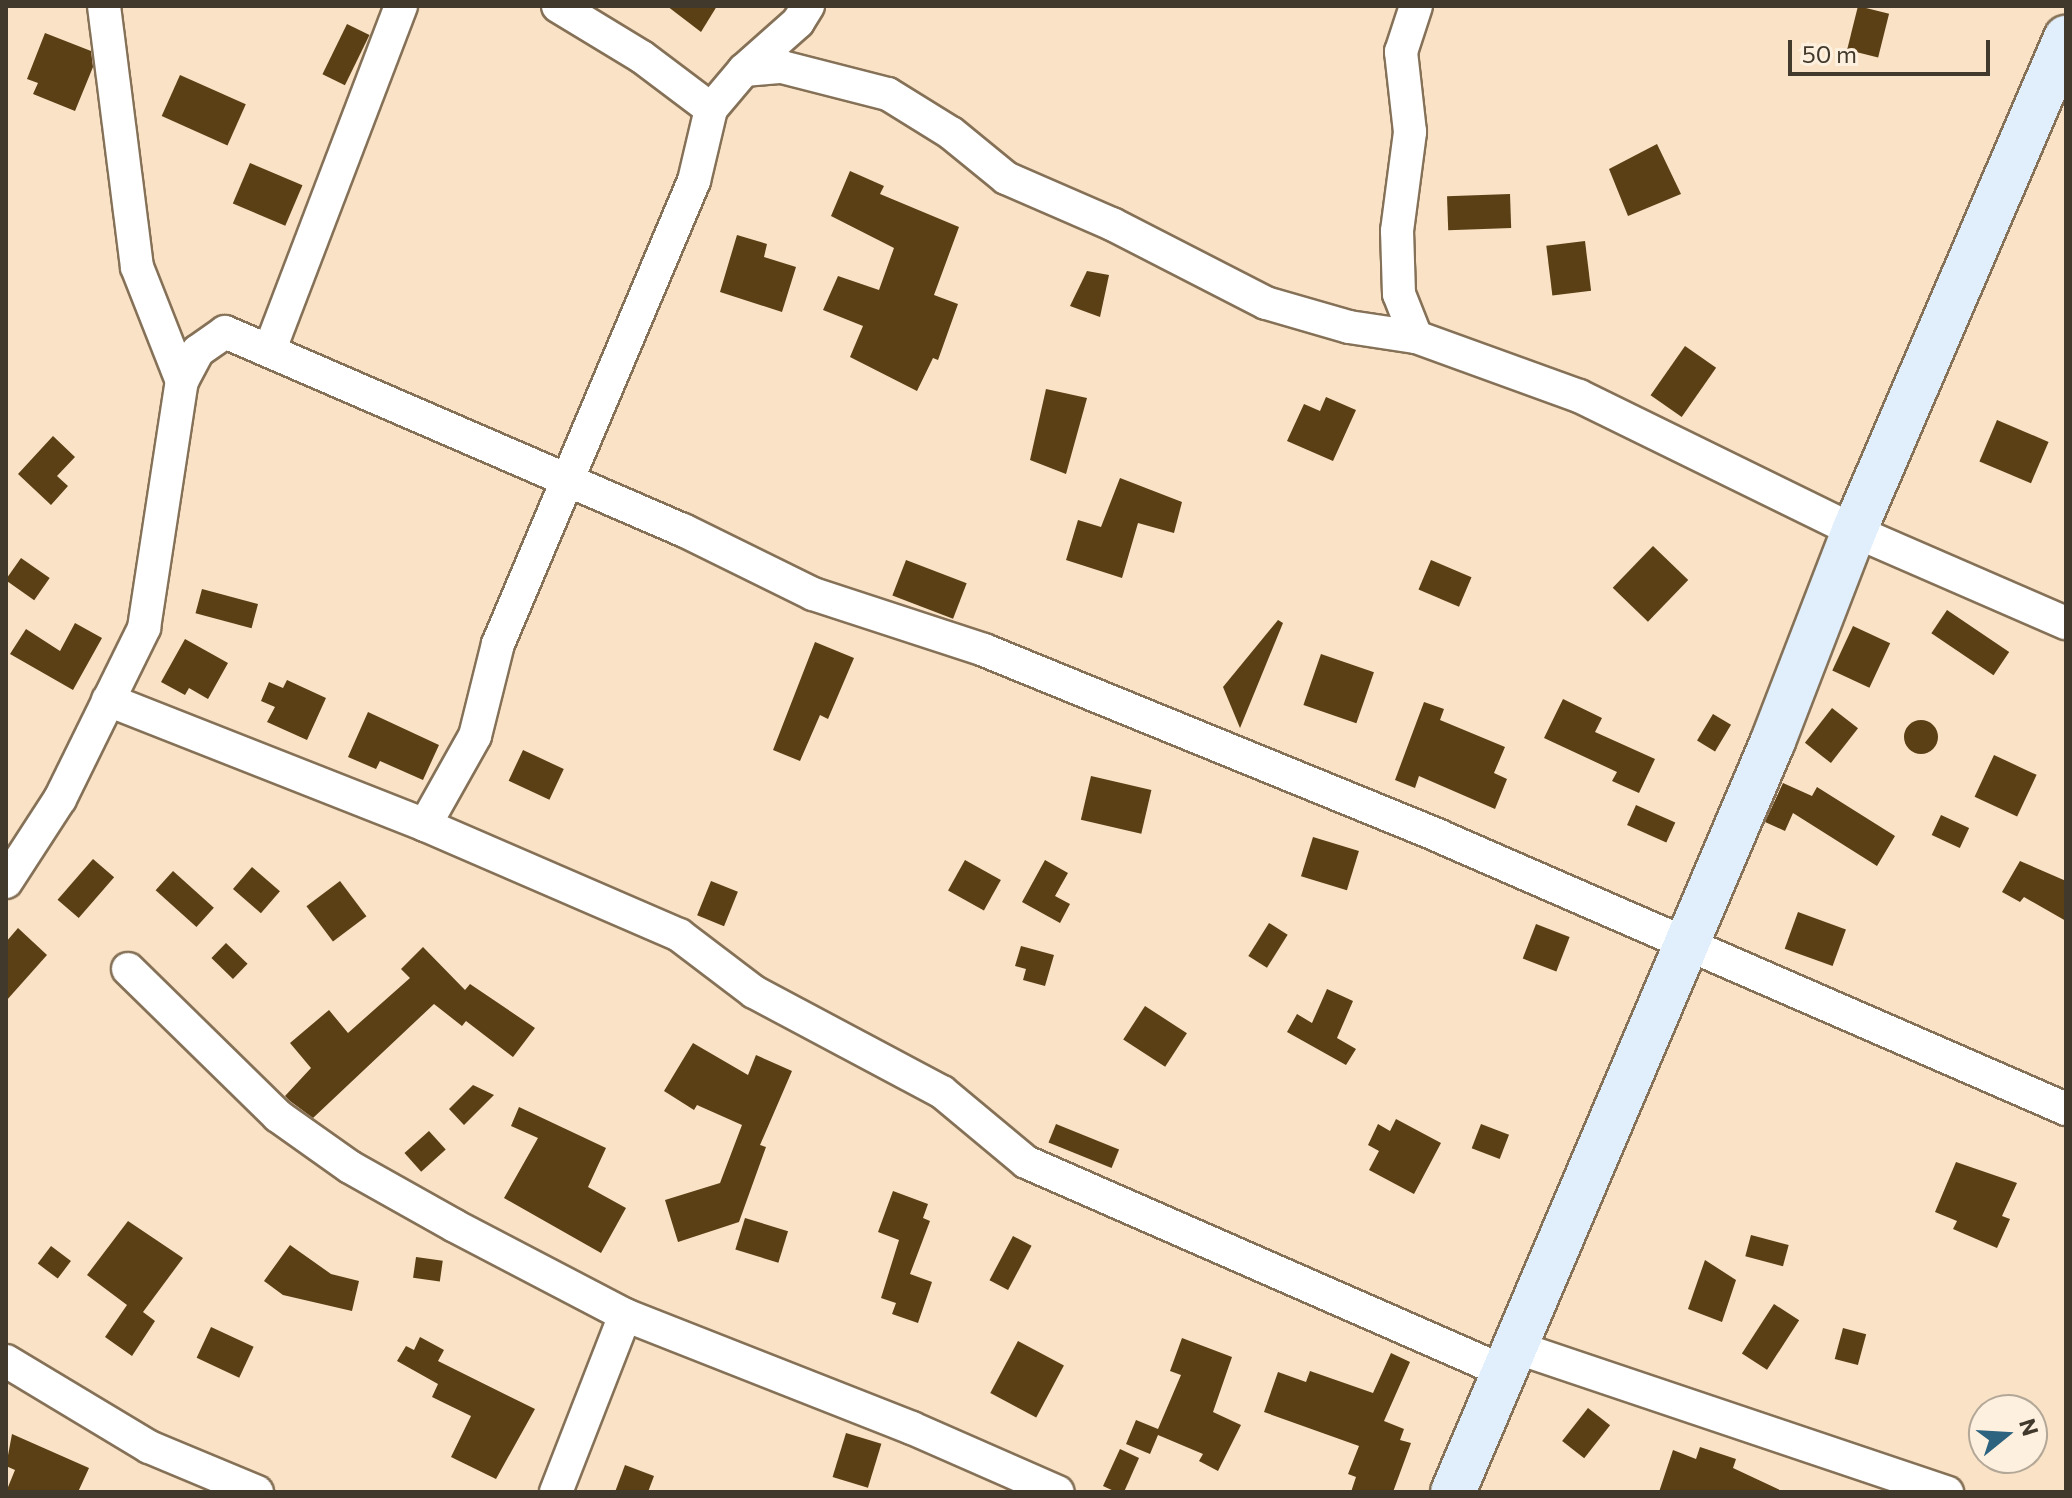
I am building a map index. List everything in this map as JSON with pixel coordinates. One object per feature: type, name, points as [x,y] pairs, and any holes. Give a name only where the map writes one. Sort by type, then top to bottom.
[{"type":"main road","points":[[1453,1492],[1689,940],[1854,531],[2066,38]]},
{"type":"street","points":[[104,6],[137,267],[182,381]]},
{"type":"street","points":[[270,349],[401,6]]},
{"type":"street","points":[[558,6],[642,57],[711,109]]},
{"type":"street","points":[[425,825],[475,736],[498,644],[565,478],[694,181],[711,109],[744,70],[798,22],[808,6]]},
{"type":"street","points":[[1416,6],[1401,52],[1410,132],[1397,231],[1399,294],[1416,337]]},
{"type":"street","points":[[744,70],[782,67],[888,94],[951,133],[1006,178],[1112,224],[1266,303],[1349,327],[1416,337],[1579,396],[1854,531],[2066,623]]},
{"type":"street","points":[[6,882],[60,799],[144,628],[182,381],[198,351],[225,332],[565,478],[813,594],[984,650],[1689,940],[2066,1109]]},
{"type":"street","points":[[108,700],[425,825],[679,935],[754,992],[942,1092],[1026,1162],[1510,1359],[1947,1492]]},
{"type":"street","points":[[128,969],[278,1116],[350,1167],[625,1315],[912,1428],[1058,1492]]},
{"type":"street","points":[[556,1492],[625,1315]]},
{"type":"street","points":[[6,1361],[149,1447],[257,1492]]},
{"type":"building","points":[[667,6],[717,6],[701,32]]},
{"type":"building","points":[[1858,6],[1889,14],[1878,57],[1847,50]]},
{"type":"building","points":[[347,24],[369,35],[345,85],[322,74]]},
{"type":"building","points":[[45,33],[91,51],[93,67],[75,111],[33,94],[38,83],[27,79]]},
{"type":"building","points":[[180,75],[246,104],[227,145],[162,116]]},
{"type":"building","points":[[1657,144],[1681,194],[1628,216],[1609,169]]},
{"type":"building","points":[[250,163],[302,185],[285,226],[233,204]]},
{"type":"building","points":[[850,171],[884,186],[880,194],[959,227],[934,295],[958,304],[938,360],[933,358],[917,391],[850,357],[863,326],[823,310],[838,276],[879,290],[894,248],[831,216]]},
{"type":"building","points":[[1510,194],[1511,228],[1448,230],[1447,196]]},
{"type":"building","points":[[737,235],[767,244],[764,257],[796,267],[782,312],[720,292]]},
{"type":"building","points":[[1585,241],[1591,291],[1552,295],[1546,246]]},
{"type":"building","points":[[1087,271],[1109,275],[1100,317],[1070,306]]},
{"type":"building","points":[[1685,346],[1716,368],[1682,417],[1651,395]]},
{"type":"building","points":[[1046,389],[1087,398],[1066,474],[1030,460]]},
{"type":"building","points":[[1326,397],[1356,410],[1333,461],[1287,441],[1304,404],[1320,411]]},
{"type":"building","points":[[1997,420],[2049,442],[2031,483],[1979,461]]},
{"type":"building","points":[[53,436],[75,457],[57,476],[68,486],[51,505],[18,474]]},
{"type":"building","points":[[1120,478],[1182,502],[1174,533],[1138,523],[1122,578],[1066,560],[1078,520],[1101,527]]},
{"type":"building","points":[[1653,546],[1688,580],[1648,622],[1613,588]]},
{"type":"building","points":[[21,558],[50,578],[34,600],[6,580]]},
{"type":"building","points":[[906,560],[967,583],[953,619],[892,595]]},
{"type":"building","points":[[1431,560],[1472,577],[1459,607],[1418,589]]},
{"type":"building","points":[[202,589],[258,604],[252,628],[196,613]]},
{"type":"building","points":[[1947,610],[2009,652],[1994,675],[1931,633]]},
{"type":"building","points":[[1278,620],[1283,623],[1240,728],[1223,687]]},
{"type":"building","points":[[75,623],[102,638],[73,690],[10,654],[26,629],[60,651]]},
{"type":"building","points":[[1853,626],[1890,643],[1869,688],[1832,670]]},
{"type":"building","points":[[185,639],[228,663],[208,699],[189,688],[185,695],[161,682]]},
{"type":"building","points":[[815,642],[854,658],[828,719],[820,715],[800,761],[773,750]]},
{"type":"building","points":[[1321,654],[1374,672],[1356,723],[1303,705]]},
{"type":"building","points":[[287,680],[326,698],[307,740],[267,722],[275,707],[261,701],[269,682],[283,688]]},
{"type":"building","points":[[1563,699],[1602,718],[1595,732],[1655,759],[1639,793],[1612,781],[1617,772],[1544,738]]},
{"type":"building","points":[[1424,702],[1444,709],[1440,720],[1505,747],[1494,773],[1507,779],[1495,809],[1419,776],[1415,788],[1395,780]]},
{"type":"building","points":[[1832,708],[1858,728],[1831,763],[1805,743]]},
{"type":"building","points":[[368,712],[439,745],[423,780],[380,761],[376,769],[348,757]]},
{"type":"building","points":[[1713,714],[1731,725],[1715,751],[1697,741]]},
{"type":"building","points":[[1921,720],[1933,725],[1938,737],[1933,749],[1921,754],[1909,749],[1904,737],[1909,725]]},
{"type":"building","points":[[523,750],[564,769],[549,800],[509,781]]},
{"type":"building","points":[[1994,755],[2037,775],[2017,817],[1975,797]]},
{"type":"building","points":[[1091,776],[1151,790],[1141,834],[1081,820]]},
{"type":"building","points":[[1783,783],[1812,796],[1817,787],[1895,836],[1877,866],[1793,813],[1785,831],[1765,822]]},
{"type":"building","points":[[1636,805],[1675,822],[1666,843],[1627,825]]},
{"type":"building","points":[[1941,815],[1969,828],[1960,848],[1932,835]]},
{"type":"building","points":[[1313,837],[1359,851],[1347,890],[1301,876]]},
{"type":"building","points":[[93,859],[114,877],[79,918],[58,900]]},
{"type":"building","points":[[965,860],[1001,880],[984,910],[948,891]]},
{"type":"building","points":[[1045,860],[1068,873],[1055,896],[1070,904],[1060,923],[1022,902]]},
{"type":"building","points":[[2020,861],[2066,881],[2066,921],[2024,897],[2020,902],[2002,892]]},
{"type":"building","points":[[252,867],[280,891],[261,913],[233,889]]},
{"type":"building","points":[[173,871],[214,908],[196,927],[156,890]]},
{"type":"building","points":[[340,881],[366,916],[333,941],[306,906]]},
{"type":"building","points":[[711,881],[738,892],[724,926],[697,915]]},
{"type":"building","points":[[1798,912],[1846,929],[1833,966],[1785,949]]},
{"type":"building","points":[[1269,923],[1288,935],[1267,968],[1248,956]]},
{"type":"building","points":[[1536,924],[1570,937],[1556,971],[1523,959]]},
{"type":"building","points":[[18,928],[47,955],[6,1001],[6,942]]},
{"type":"building","points":[[226,943],[248,964],[233,979],[211,958]]},
{"type":"building","points":[[1021,946],[1054,955],[1045,986],[1023,980],[1026,969],[1015,966]]},
{"type":"building","points":[[423,947],[465,990],[470,984],[535,1028],[513,1057],[466,1021],[462,1026],[434,1004],[313,1118],[290,1101],[285,1096],[311,1068],[290,1043],[329,1010],[348,1033],[410,978],[401,969]]},
{"type":"building","points":[[1327,989],[1353,1001],[1337,1038],[1356,1049],[1346,1065],[1287,1032],[1297,1014],[1312,1023]]},
{"type":"building","points":[[1145,1006],[1187,1033],[1165,1067],[1123,1040]]},
{"type":"building","points":[[693,1043],[748,1075],[756,1055],[792,1071],[760,1145],[766,1147],[739,1222],[678,1242],[665,1200],[720,1183],[742,1125],[697,1105],[694,1110],[664,1091]]},
{"type":"building","points":[[473,1085],[494,1095],[464,1125],[449,1109]]},
{"type":"building","points":[[519,1107],[606,1148],[588,1187],[626,1208],[601,1253],[504,1198],[538,1138],[511,1126]]},
{"type":"building","points":[[1396,1119],[1441,1143],[1414,1194],[1369,1170],[1379,1151],[1368,1145],[1378,1124],[1390,1131]]},
{"type":"building","points":[[1056,1124],[1119,1149],[1112,1168],[1049,1143]]},
{"type":"building","points":[[1481,1124],[1509,1135],[1500,1159],[1472,1148]]},
{"type":"building","points":[[429,1131],[446,1150],[421,1172],[404,1153]]},
{"type":"building","points":[[1956,1162],[2017,1183],[2002,1216],[2010,1219],[1997,1248],[1953,1229],[1957,1221],[1935,1212]]},
{"type":"building","points":[[893,1191],[928,1204],[923,1218],[930,1221],[910,1274],[932,1282],[918,1323],[892,1314],[896,1303],[881,1298],[899,1240],[878,1232]]},
{"type":"building","points":[[745,1218],[788,1231],[778,1263],[735,1250]]},
{"type":"building","points":[[128,1221],[183,1258],[143,1312],[155,1321],[132,1356],[105,1337],[127,1305],[87,1275]]},
{"type":"building","points":[[1751,1235],[1789,1245],[1783,1266],[1745,1256]]},
{"type":"building","points":[[1013,1236],[1032,1246],[1008,1290],[990,1280]]},
{"type":"building","points":[[290,1245],[331,1274],[359,1281],[352,1311],[283,1295],[264,1281]]},
{"type":"building","points":[[51,1246],[71,1261],[58,1279],[38,1264]]},
{"type":"building","points":[[416,1257],[443,1261],[440,1282],[413,1278]]},
{"type":"building","points":[[1705,1260],[1736,1280],[1722,1322],[1688,1309]]},
{"type":"building","points":[[1774,1304],[1799,1320],[1767,1370],[1742,1353]]},
{"type":"building","points":[[211,1327],[254,1347],[239,1378],[197,1358]]},
{"type":"building","points":[[1843,1328],[1866,1334],[1858,1365],[1835,1359]]},
{"type":"building","points":[[420,1337],[444,1350],[438,1361],[535,1409],[496,1479],[451,1457],[471,1416],[432,1397],[438,1384],[397,1361],[406,1346],[414,1350]]},
{"type":"building","points":[[1182,1338],[1232,1357],[1213,1412],[1241,1425],[1218,1471],[1199,1461],[1203,1454],[1158,1435],[1150,1454],[1126,1444],[1136,1420],[1158,1429],[1181,1375],[1170,1371]]},
{"type":"building","points":[[1018,1341],[1064,1365],[1036,1418],[990,1393]]},
{"type":"building","points":[[1391,1353],[1410,1362],[1384,1421],[1404,1429],[1400,1440],[1411,1443],[1393,1492],[1351,1492],[1356,1477],[1348,1474],[1359,1446],[1264,1412],[1278,1372],[1306,1382],[1310,1371],[1373,1393]]},
{"type":"building","points":[[1588,1408],[1610,1425],[1584,1458],[1562,1441]]},
{"type":"building","points":[[846,1433],[881,1444],[868,1488],[833,1477]]},
{"type":"building","points":[[12,1434],[89,1468],[78,1492],[6,1492],[15,1470],[6,1466]]},
{"type":"building","points":[[1700,1447],[1736,1459],[1733,1468],[1784,1492],[1659,1492],[1673,1450],[1696,1459]]},
{"type":"building","points":[[1120,1449],[1139,1458],[1124,1492],[1116,1492],[1103,1486]]},
{"type":"building","points":[[625,1465],[654,1476],[648,1492],[615,1492]]}]
